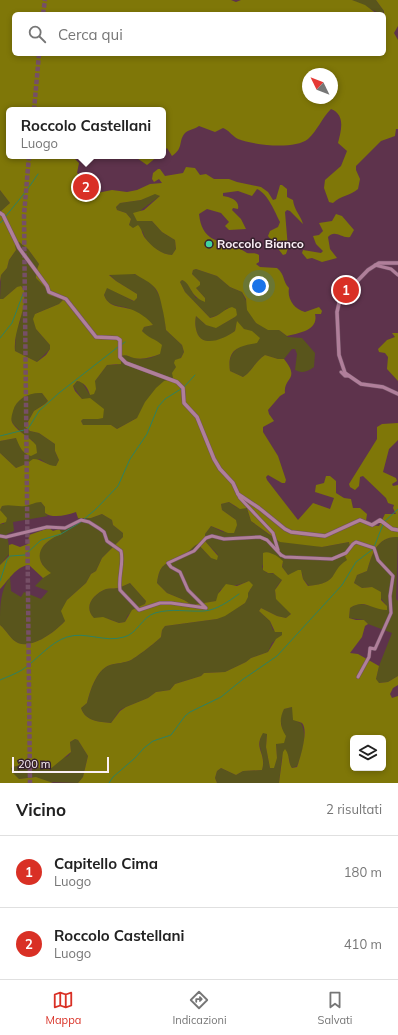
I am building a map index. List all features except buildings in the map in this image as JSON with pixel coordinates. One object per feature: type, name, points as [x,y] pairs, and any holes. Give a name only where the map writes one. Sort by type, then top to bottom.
[{"type":"street","points":[[2,215],[19,248],[47,286],[49,292],[66,299],[96,337],[117,338],[120,340],[120,358],[126,363],[177,382],[182,387],[184,403],[197,417],[214,459],[232,483],[240,498],[273,533],[277,550],[281,555]]},
{"type":"street","points":[[348,376],[342,366],[339,355],[338,303],[364,274],[375,265],[379,263],[398,264]]},
{"type":"street","points":[[375,265],[392,269],[398,275]]},
{"type":"street","points":[[341,372],[345,376],[348,376],[361,384],[383,387],[398,394]]},
{"type":"street","points":[[238,494],[291,532],[325,536],[360,520],[372,525],[380,520],[398,530]]},
{"type":"street","points":[[0,536],[6,537],[47,527],[66,528],[81,520],[89,522],[104,532],[107,541],[121,551],[122,565],[119,572],[120,590],[139,610],[160,603],[206,608],[188,590],[180,572],[170,567],[168,563],[171,560],[194,551],[206,538],[212,536],[224,540],[260,537],[267,540],[281,555],[285,557],[332,559],[346,553],[356,542],[373,547],[378,560],[393,576],[394,580],[390,596],[390,613],[388,622],[382,631],[375,649],[370,648],[368,657],[359,676]]},
{"type":"shaded area","points":[[0,0],[231,0],[236,2],[241,0],[352,0],[365,5],[374,12],[12,12],[12,56],[386,56],[386,12],[384,12],[376,0],[398,0],[398,26],[394,33],[398,40],[398,129],[396,129],[395,136],[381,141],[356,166],[360,179],[358,189],[339,198],[333,203],[329,202],[324,188],[325,180],[341,166],[347,151],[338,143],[341,129],[341,119],[336,112],[331,109],[311,136],[302,142],[284,145],[263,145],[238,139],[223,128],[215,132],[199,126],[185,133],[180,147],[172,156],[167,148],[166,149],[166,107],[6,107],[6,159],[75,159],[79,163],[77,173],[90,180],[92,194],[112,190],[127,192],[137,190],[150,184],[162,183],[159,179],[154,182],[152,179],[153,173],[158,169],[160,169],[165,176],[183,173],[186,167],[195,168],[200,175],[206,174],[214,179],[229,179],[261,187],[268,192],[273,200],[276,199],[280,185],[287,189],[287,197],[293,200],[303,224],[290,211],[287,210],[285,212],[288,248],[286,254],[283,255],[268,236],[270,231],[278,227],[280,222],[268,199],[261,191],[257,189],[252,196],[238,191],[223,193],[223,196],[236,201],[238,209],[233,208],[232,210],[241,219],[246,229],[229,230],[225,226],[229,222],[221,213],[207,209],[199,214],[203,230],[207,235],[217,241],[239,248],[247,253],[258,254],[259,262],[256,264],[260,267],[277,268],[282,274],[285,283],[289,288],[290,300],[298,309],[305,312],[319,307],[322,311],[321,314],[315,314],[314,324],[311,328],[287,336],[279,330],[268,330],[256,323],[247,310],[246,299],[242,292],[230,287],[217,276],[196,269],[193,270],[192,274],[200,282],[200,285],[196,288],[205,298],[205,302],[196,297],[188,284],[182,280],[180,282],[185,292],[210,318],[217,316],[229,308],[232,307],[236,309],[237,315],[235,317],[216,328],[206,325],[196,316],[196,329],[198,335],[202,339],[213,341],[225,337],[235,331],[237,321],[244,329],[252,331],[260,338],[257,343],[239,347],[232,353],[230,358],[230,371],[243,377],[265,355],[278,359],[284,359],[289,366],[291,375],[286,384],[285,393],[280,396],[268,410],[274,421],[263,427],[263,432],[278,456],[286,480],[285,483],[282,483],[268,475],[266,477],[267,480],[298,520],[313,503],[330,509],[334,498],[315,492],[316,485],[324,483],[326,476],[330,476],[336,481],[336,493],[344,498],[351,499],[353,508],[360,508],[367,514],[366,521],[370,525],[379,526],[385,514],[396,514],[393,508],[394,505],[388,503],[386,498],[363,476],[360,477],[359,486],[355,490],[350,487],[349,484],[377,439],[377,427],[382,424],[398,423],[398,440],[389,449],[383,472],[396,478],[397,481],[392,484],[393,486],[398,485],[398,537],[391,537],[376,547],[367,571],[357,575],[354,583],[362,588],[372,587],[381,592],[381,600],[387,606],[387,610],[381,610],[364,604],[355,605],[350,608],[349,618],[364,620],[368,624],[365,626],[362,637],[350,653],[358,654],[379,666],[376,679],[379,683],[388,682],[398,676],[398,685],[393,688],[390,694],[392,698],[398,696],[398,783],[279,783],[283,752],[285,749],[292,768],[297,767],[303,745],[305,732],[304,727],[302,723],[293,720],[292,707],[284,709],[281,716],[281,726],[286,736],[284,743],[276,744],[277,758],[274,768],[270,768],[266,747],[267,734],[263,733],[259,743],[263,759],[262,770],[243,771],[236,775],[221,768],[217,771],[215,778],[217,783],[78,783],[83,777],[88,756],[78,740],[75,739],[70,742],[71,752],[49,770],[43,770],[29,764],[11,768],[12,772],[19,779],[36,777],[53,783],[0,783],[0,625],[15,642],[24,644],[30,644],[44,638],[56,630],[65,621],[61,611],[67,600],[86,583],[91,574],[96,571],[102,558],[123,537],[123,533],[113,525],[112,520],[102,514],[91,518],[78,518],[76,512],[52,516],[45,513],[45,507],[41,502],[25,506],[2,506],[0,510],[0,453],[16,468],[33,459],[56,466],[59,460],[55,451],[55,444],[39,433],[30,431],[25,427],[34,411],[48,401],[42,393],[28,395],[20,400],[13,411],[12,418],[12,422],[15,427],[31,439],[36,445],[37,453],[31,456],[25,453],[21,449],[16,438],[0,441],[0,299],[3,299],[17,287],[21,286],[24,290],[24,306],[16,335],[15,351],[37,362],[46,355],[50,349],[50,345],[36,329],[33,319],[35,314],[59,304],[64,299],[49,295],[46,288],[36,278],[36,272],[39,264],[28,249],[19,242],[15,245],[16,250],[9,260],[7,268],[1,275],[0,282],[0,212],[10,203],[0,190]],"holes":[[[155,194],[160,196],[144,210],[133,213],[137,221],[152,221],[162,232],[175,240],[176,249],[172,255],[161,252],[150,244],[138,225],[133,228],[129,225],[131,219],[126,213],[117,210],[116,207],[120,203],[141,200]],[[135,274],[154,286],[159,294],[166,330],[182,345],[184,352],[181,358],[175,360],[174,363],[176,367],[172,373],[173,378],[164,381],[156,388],[145,402],[137,418],[117,429],[111,425],[83,425],[81,421],[83,419],[103,418],[104,409],[90,398],[82,399],[75,391],[73,386],[77,381],[85,386],[90,395],[94,394],[96,389],[95,381],[107,365],[121,364],[121,356],[126,355],[141,359],[160,354],[162,345],[142,331],[144,327],[153,325],[139,313],[111,304],[104,295],[107,288],[134,301],[137,298],[137,294],[109,275]],[[229,502],[240,509],[247,508],[251,521],[280,542],[322,547],[349,542],[350,547],[345,556],[347,560],[341,564],[330,580],[318,585],[308,586],[303,579],[301,570],[288,575],[282,567],[283,561],[281,559],[271,553],[263,553],[263,570],[268,573],[273,573],[282,580],[275,590],[276,599],[291,614],[286,618],[277,616],[261,608],[259,611],[270,621],[275,632],[282,632],[282,635],[276,639],[268,652],[251,658],[225,672],[204,673],[201,676],[175,684],[170,690],[156,692],[148,698],[120,711],[111,723],[89,718],[81,708],[87,703],[94,681],[105,668],[110,665],[129,661],[138,656],[161,637],[162,630],[165,626],[217,619],[225,616],[245,603],[248,593],[253,585],[249,581],[237,586],[226,584],[218,594],[216,601],[192,605],[167,593],[157,583],[161,568],[166,564],[182,557],[198,544],[211,558],[217,560],[218,556],[205,541],[205,534],[211,526],[228,533],[234,533],[237,525],[236,520],[222,510],[221,504]],[[130,583],[146,601],[145,604],[132,610],[125,622],[119,623],[103,617],[94,618],[89,610],[91,601],[101,591],[119,588]]]},
{"type":"shaded area","points":[[352,0],[376,0],[384,11],[377,12]]},
{"type":"shaded area","points":[[138,159],[154,159],[147,165]]},
{"type":"shaded area","points":[[0,190],[10,203],[0,212]]},
{"type":"shaded area","points":[[155,193],[160,196],[141,210],[140,221],[152,221],[162,232],[175,240],[176,249],[172,255],[163,253],[154,248],[144,236],[143,232],[130,227],[129,225],[131,219],[126,213],[117,210],[116,207],[120,203],[141,200]]},
{"type":"shaded area","points":[[336,214],[342,216],[354,230],[350,237],[333,234],[328,237],[330,249],[337,258],[322,262],[312,258],[307,259],[302,253],[303,250],[321,253],[323,251],[316,244],[313,236],[319,235],[323,231],[319,223],[332,221]]},
{"type":"shaded area","points":[[19,242],[28,249],[39,264],[36,272],[44,285],[51,292],[64,299],[59,304],[35,314],[36,329],[50,345],[50,349],[37,362],[15,351],[16,330],[20,322],[25,295],[17,287],[3,299],[0,299],[1,275],[7,268],[9,260],[16,250],[14,245]]},
{"type":"shaded area","points":[[196,269],[217,276],[230,287],[242,292],[256,323],[279,330],[288,337],[302,338],[315,353],[314,367],[305,372],[295,370],[297,354],[295,349],[292,349],[284,359],[278,359],[265,355],[243,377],[230,371],[229,363],[231,356],[235,350],[242,345],[244,329],[241,327],[235,328],[235,331],[225,337],[213,341],[202,339],[198,335],[195,326],[196,316],[206,325],[221,325],[235,317],[227,308],[223,313],[210,318],[185,292],[180,282],[182,280],[186,281],[196,298],[205,298],[196,288],[200,282],[192,274],[193,270]]},
{"type":"shaded area","points":[[109,274],[134,274],[143,277],[150,282],[162,304],[166,330],[182,345],[184,352],[176,367],[173,378],[137,418],[117,429],[111,425],[83,425],[81,421],[83,419],[90,419],[82,399],[73,386],[77,381],[82,382],[90,395],[95,381],[107,365],[117,365],[121,356],[124,355],[139,359],[150,358],[160,354],[142,331],[144,327],[153,325],[132,310],[112,304],[106,299],[104,295],[107,287],[133,301],[137,298],[137,294],[116,281]]},
{"type":"shaded area","points":[[392,333],[398,333],[398,381],[387,369],[388,357],[385,353],[379,352],[378,349],[387,340],[395,337]]},
{"type":"shaded area","points":[[35,392],[42,393],[48,401],[34,411],[27,423],[30,431],[39,433],[55,444],[55,451],[59,460],[56,466],[50,466],[40,459],[16,468],[0,453],[0,441],[16,438],[20,444],[33,441],[13,424],[11,417],[12,411],[17,402]]},
{"type":"shaded area","points":[[41,502],[45,507],[45,513],[48,516],[13,522],[14,531],[7,534],[10,553],[0,565],[0,524],[4,524],[3,515],[0,510],[2,506]]},
{"type":"shaded area","points":[[229,502],[236,507],[247,508],[251,521],[271,536],[322,547],[349,542],[350,547],[348,560],[342,564],[330,580],[319,585],[309,586],[303,579],[302,573],[288,575],[282,567],[283,564],[271,553],[264,561],[262,567],[267,573],[276,574],[281,578],[282,580],[277,586],[275,595],[291,614],[286,618],[277,616],[261,608],[259,611],[270,621],[273,630],[282,632],[282,635],[272,643],[268,652],[251,658],[225,672],[204,673],[201,676],[175,684],[170,690],[156,692],[148,698],[120,710],[111,723],[89,718],[81,708],[87,703],[97,676],[105,668],[110,665],[129,661],[138,656],[161,637],[162,630],[165,626],[217,619],[245,603],[247,593],[251,589],[249,581],[220,590],[217,601],[192,605],[167,593],[157,583],[161,568],[166,563],[182,556],[198,544],[211,558],[218,555],[205,541],[205,534],[211,526],[223,532],[236,520],[222,510],[221,504]]},
{"type":"shaded area","points":[[0,510],[7,518],[6,522],[0,524]]},
{"type":"shaded area","points":[[102,514],[112,520],[113,525],[123,533],[123,537],[102,558],[96,571],[91,574],[86,583],[67,600],[64,614],[65,621],[61,625],[44,638],[30,644],[15,642],[0,625],[2,593],[10,577],[11,591],[21,597],[24,592],[41,599],[48,591],[35,586],[43,578],[45,569],[39,558],[40,550],[59,529],[79,522],[78,518],[91,518]]},
{"type":"shaded area","points":[[49,528],[53,531],[59,529],[62,534],[48,541],[41,550],[41,562],[51,573],[43,578],[29,565],[24,566],[16,571],[0,589],[0,565],[9,556],[9,545],[12,544],[20,547],[28,544],[29,535]]},
{"type":"shaded area","points":[[391,537],[398,537],[396,599],[398,601],[398,676],[388,682],[378,683],[376,679],[379,666],[392,633],[368,624],[364,620],[349,618],[350,608],[360,604],[387,606],[372,587],[362,588],[354,583],[357,575],[367,571],[376,547]]},
{"type":"shaded area","points":[[130,583],[146,601],[145,604],[128,615],[125,622],[119,623],[109,619],[94,618],[89,610],[91,601],[97,594],[106,589],[119,588]]},
{"type":"shaded area","points":[[292,707],[298,722],[301,723],[304,733],[302,750],[297,766],[292,768],[289,758],[282,757],[279,783],[217,783],[215,778],[217,771],[221,768],[236,775],[243,771],[262,770],[263,760],[260,742],[263,732],[267,734],[266,747],[270,768],[277,758],[276,744],[282,729],[280,717],[284,709]]},
{"type":"shaded area","points":[[75,739],[78,740],[88,756],[83,777],[78,783],[48,782],[36,777],[19,779],[11,772],[11,768],[25,764],[38,768],[68,756],[71,752],[70,742]]},
{"type":"waterway","points":[[6,216],[38,174]]},
{"type":"waterway","points":[[0,223],[4,219]]},
{"type":"waterway","points":[[0,338],[12,323],[23,294]]},
{"type":"waterway","points":[[121,345],[125,342]]},
{"type":"waterway","points":[[0,436],[28,429],[39,411],[59,393],[118,347]]},
{"type":"waterway","points":[[184,387],[195,375]]},
{"type":"waterway","points":[[83,520],[118,486],[130,459],[147,434],[158,407],[165,399],[181,389]]},
{"type":"waterway","points":[[374,547],[384,522],[398,509]]},
{"type":"waterway","points":[[0,581],[7,560],[10,556],[25,555],[41,540],[61,534],[81,522]]},
{"type":"waterway","points":[[109,783],[113,777],[153,741],[171,735],[185,716],[190,712],[221,697],[242,680],[277,656],[342,585],[356,562],[373,549]]},
{"type":"waterway","points":[[0,680],[22,670],[54,643],[67,637],[81,635],[110,639],[124,637],[132,633],[146,618],[155,613],[180,610],[204,611],[214,609],[223,605],[239,594]]},
{"type":"tunnel","points":[[43,12],[45,0]]},
{"type":"tunnel","points":[[34,107],[39,56]]},
{"type":"tunnel","points":[[29,159],[24,215],[30,783]]},
{"type":"place","name":"Roccolo Castellani","points":[[86,187]]},
{"type":"place","name":"Roccolo Bianco","points":[[209,244]]},
{"type":"place","name":"Capitello Cima","points":[[346,290]]}]
